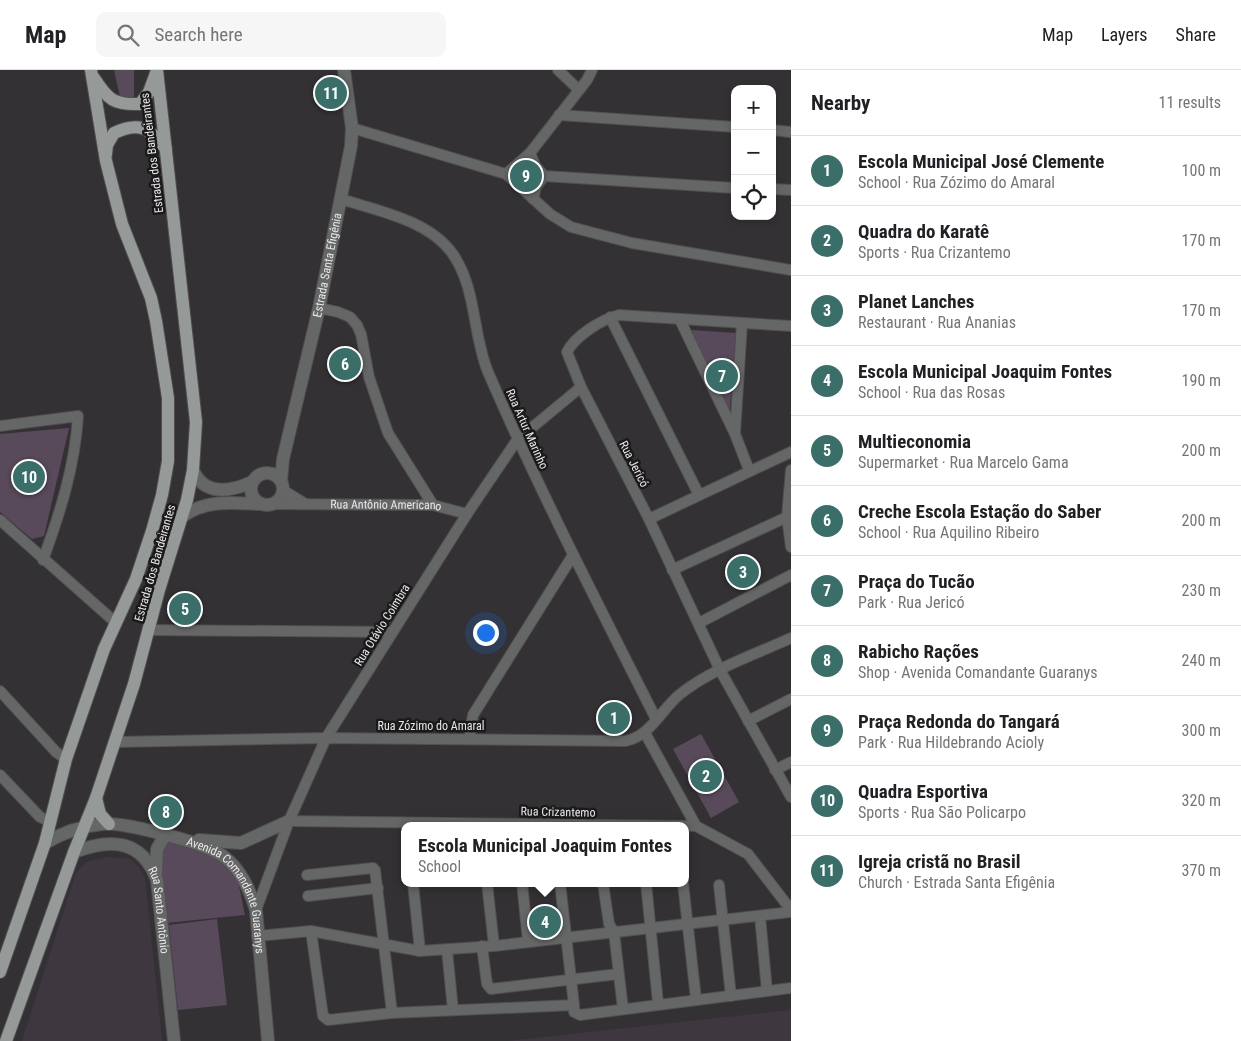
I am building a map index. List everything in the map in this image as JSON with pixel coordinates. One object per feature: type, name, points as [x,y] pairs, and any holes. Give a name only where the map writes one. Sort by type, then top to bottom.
[{"type":"main road","points":[[91,72],[109,98],[118,103],[140,104],[149,92],[157,71]]},
{"type":"main road","name":"Estrada dos Bandeirantes","points":[[6,1041],[116,742],[150,630],[159,590],[183,516],[192,470],[196,422],[157,71]]},
{"type":"main road","name":"Estrada dos Bandeirantes","points":[[0,972],[45,843],[66,759],[115,622],[136,579],[166,480],[169,436],[168,398],[151,298],[122,224],[106,161],[91,72]]},
{"type":"main road","points":[[106,161],[107,145],[110,139],[114,133],[124,129],[142,127],[148,130],[166,149]]},
{"type":"main road","points":[[96,798],[100,814],[108,824]]},
{"type":"street","name":"Estrada Santa Efigênia","points":[[282,485],[283,459],[319,308],[341,200],[352,128],[344,70]]},
{"type":"street","points":[[558,70],[579,90]]},
{"type":"street","points":[[506,174],[530,153],[579,90],[592,70]]},
{"type":"street","points":[[559,115],[731,128]]},
{"type":"street","points":[[352,128],[506,174],[561,222],[583,231],[632,243],[791,270]]},
{"type":"street","points":[[776,130],[791,132]]},
{"type":"street","points":[[530,153],[535,165],[544,176],[731,188]]},
{"type":"street","points":[[533,199],[536,187],[544,176]]},
{"type":"street","points":[[776,189],[791,190]]},
{"type":"street","name":"Rua Artur Marinho","points":[[341,200],[386,214],[428,232],[451,252],[460,267],[468,287],[484,364],[517,440],[656,719]]},
{"type":"street","points":[[319,308],[350,317],[357,325],[361,334],[369,377],[388,433],[433,505]]},
{"type":"street","name":"Rua Jericó","points":[[791,326],[680,320],[631,315],[610,317],[592,328],[570,347],[567,352],[581,387],[649,519],[720,670],[791,797]]},
{"type":"street","points":[[610,317],[699,494]]},
{"type":"street","points":[[680,320],[735,434],[749,470]]},
{"type":"street","points":[[735,434],[742,323]]},
{"type":"street","name":"Rua Otávio Coimbra","points":[[256,910],[289,821],[326,738],[467,514],[517,440],[581,387]]},
{"type":"street","points":[[0,426],[78,416],[70,470],[56,522],[43,560]]},
{"type":"street","points":[[649,519],[749,470],[791,452]]},
{"type":"street","points":[[192,470],[201,483],[220,490],[236,489],[252,482],[283,459]]},
{"type":"street","points":[[791,470],[787,518],[791,547]]},
{"type":"street","points":[[252,482],[253,497],[266,504],[279,499],[282,485],[274,474],[264,473]]},
{"type":"street","name":"Rua Antônio Americano","points":[[282,485],[305,503]]},
{"type":"street","name":"Rua Antônio Americano","points":[[183,516],[197,507],[218,502],[433,505],[467,514]]},
{"type":"street","points":[[672,570],[787,518]]},
{"type":"street","points":[[0,520],[115,622]]},
{"type":"street","points":[[469,739],[473,716],[573,555]]},
{"type":"street","points":[[698,623],[791,575]]},
{"type":"street","points":[[150,630],[392,632]]},
{"type":"street","name":"Rua Zózimo do Amaral","points":[[116,742],[326,738],[625,741],[645,732],[680,694],[720,670],[791,638]]},
{"type":"street","points":[[0,691],[56,752],[66,759]]},
{"type":"street","points":[[748,721],[791,699]]},
{"type":"street","points":[[645,732],[696,826]]},
{"type":"street","points":[[776,770],[791,762]]},
{"type":"street","points":[[0,775],[40,817],[51,822]]},
{"type":"street","points":[[183,838],[229,844],[241,843],[289,821]]},
{"type":"street","name":"Rua Crizantemo","points":[[289,821],[401,822]]},
{"type":"street","name":"Avenida Comandante Guaranys","points":[[45,843],[55,837],[83,828],[108,824],[183,838],[220,854],[226,859],[250,892],[256,910],[268,1041]]},
{"type":"street","name":"Rua Crizantemo","points":[[689,826],[696,826],[748,854],[791,911]]},
{"type":"street","points":[[133,850],[140,848],[143,842],[141,834],[134,829]]},
{"type":"street","points":[[157,880],[156,855],[158,844],[165,836]]},
{"type":"street","name":"Rua Santo Antônio","points":[[74,852],[106,844],[116,844],[133,850],[148,860],[157,880],[174,1041]]},
{"type":"street","points":[[307,875],[373,868],[377,874],[392,1013]]},
{"type":"street","points":[[719,885],[731,996]]},
{"type":"street","points":[[413,887],[420,951]]},
{"type":"street","points":[[487,887],[494,946]]},
{"type":"street","points":[[522,887],[528,942]]},
{"type":"street","points":[[561,887],[574,1012],[580,1015],[791,988]]},
{"type":"street","points":[[604,887],[609,924],[614,932],[623,1009]]},
{"type":"street","points":[[646,887],[658,1004]]},
{"type":"street","points":[[682,887],[696,999]]},
{"type":"street","points":[[308,896],[378,888]]},
{"type":"street","points":[[257,936],[312,931],[420,951],[447,950],[723,921],[791,911]]},
{"type":"street","points":[[760,916],[767,991]]},
{"type":"street","points":[[312,931],[325,1019],[392,1013],[574,1005]]},
{"type":"street","points":[[482,946],[488,988],[618,974]]},
{"type":"street","points":[[447,950],[453,1010]]},
{"type":"shaded area","points":[[114,70],[134,70],[134,97],[121,101]]},
{"type":"shaded area","points":[[526,165],[533,168],[536,175],[533,182],[526,185],[519,182],[516,175],[519,168]]},
{"type":"shaded area","points":[[691,330],[736,333],[729,420]]},
{"type":"shaded area","points":[[69,428],[44,536],[32,539],[0,512],[0,434]]},
{"type":"shaded area","points":[[701,734],[739,802],[711,818],[673,749]]},
{"type":"shaded area","points":[[167,839],[205,852],[230,869],[239,886],[245,915],[166,923],[159,857]]},
{"type":"shaded area","points":[[109,857],[130,859],[139,867],[145,878],[162,1041],[22,1041],[76,873],[86,862]]},
{"type":"shaded area","points":[[217,919],[227,1005],[178,1010],[169,925]]},
{"type":"shaded area","points":[[791,1010],[791,1041],[507,1041]]},
{"type":"place","name":"Igreja cristã no Brasil","points":[[331,93]]},
{"type":"place","name":"Praça Redonda do Tangará","points":[[526,176]]},
{"type":"place","name":"Creche Escola Estação do Saber","points":[[345,364]]},
{"type":"place","name":"Praça do Tucão","points":[[722,376]]},
{"type":"place","name":"Quadra Esportiva","points":[[29,477]]},
{"type":"place","name":"Planet Lanches","points":[[743,572]]},
{"type":"place","name":"Multieconomia","points":[[185,609]]},
{"type":"place","name":"Escola Municipal José Clemente","points":[[614,718]]},
{"type":"place","name":"Quadra do Karatê","points":[[706,776]]},
{"type":"place","name":"Rabicho Rações","points":[[166,812]]},
{"type":"place","name":"Escola Municipal Joaquim Fontes","points":[[545,922]]}]
